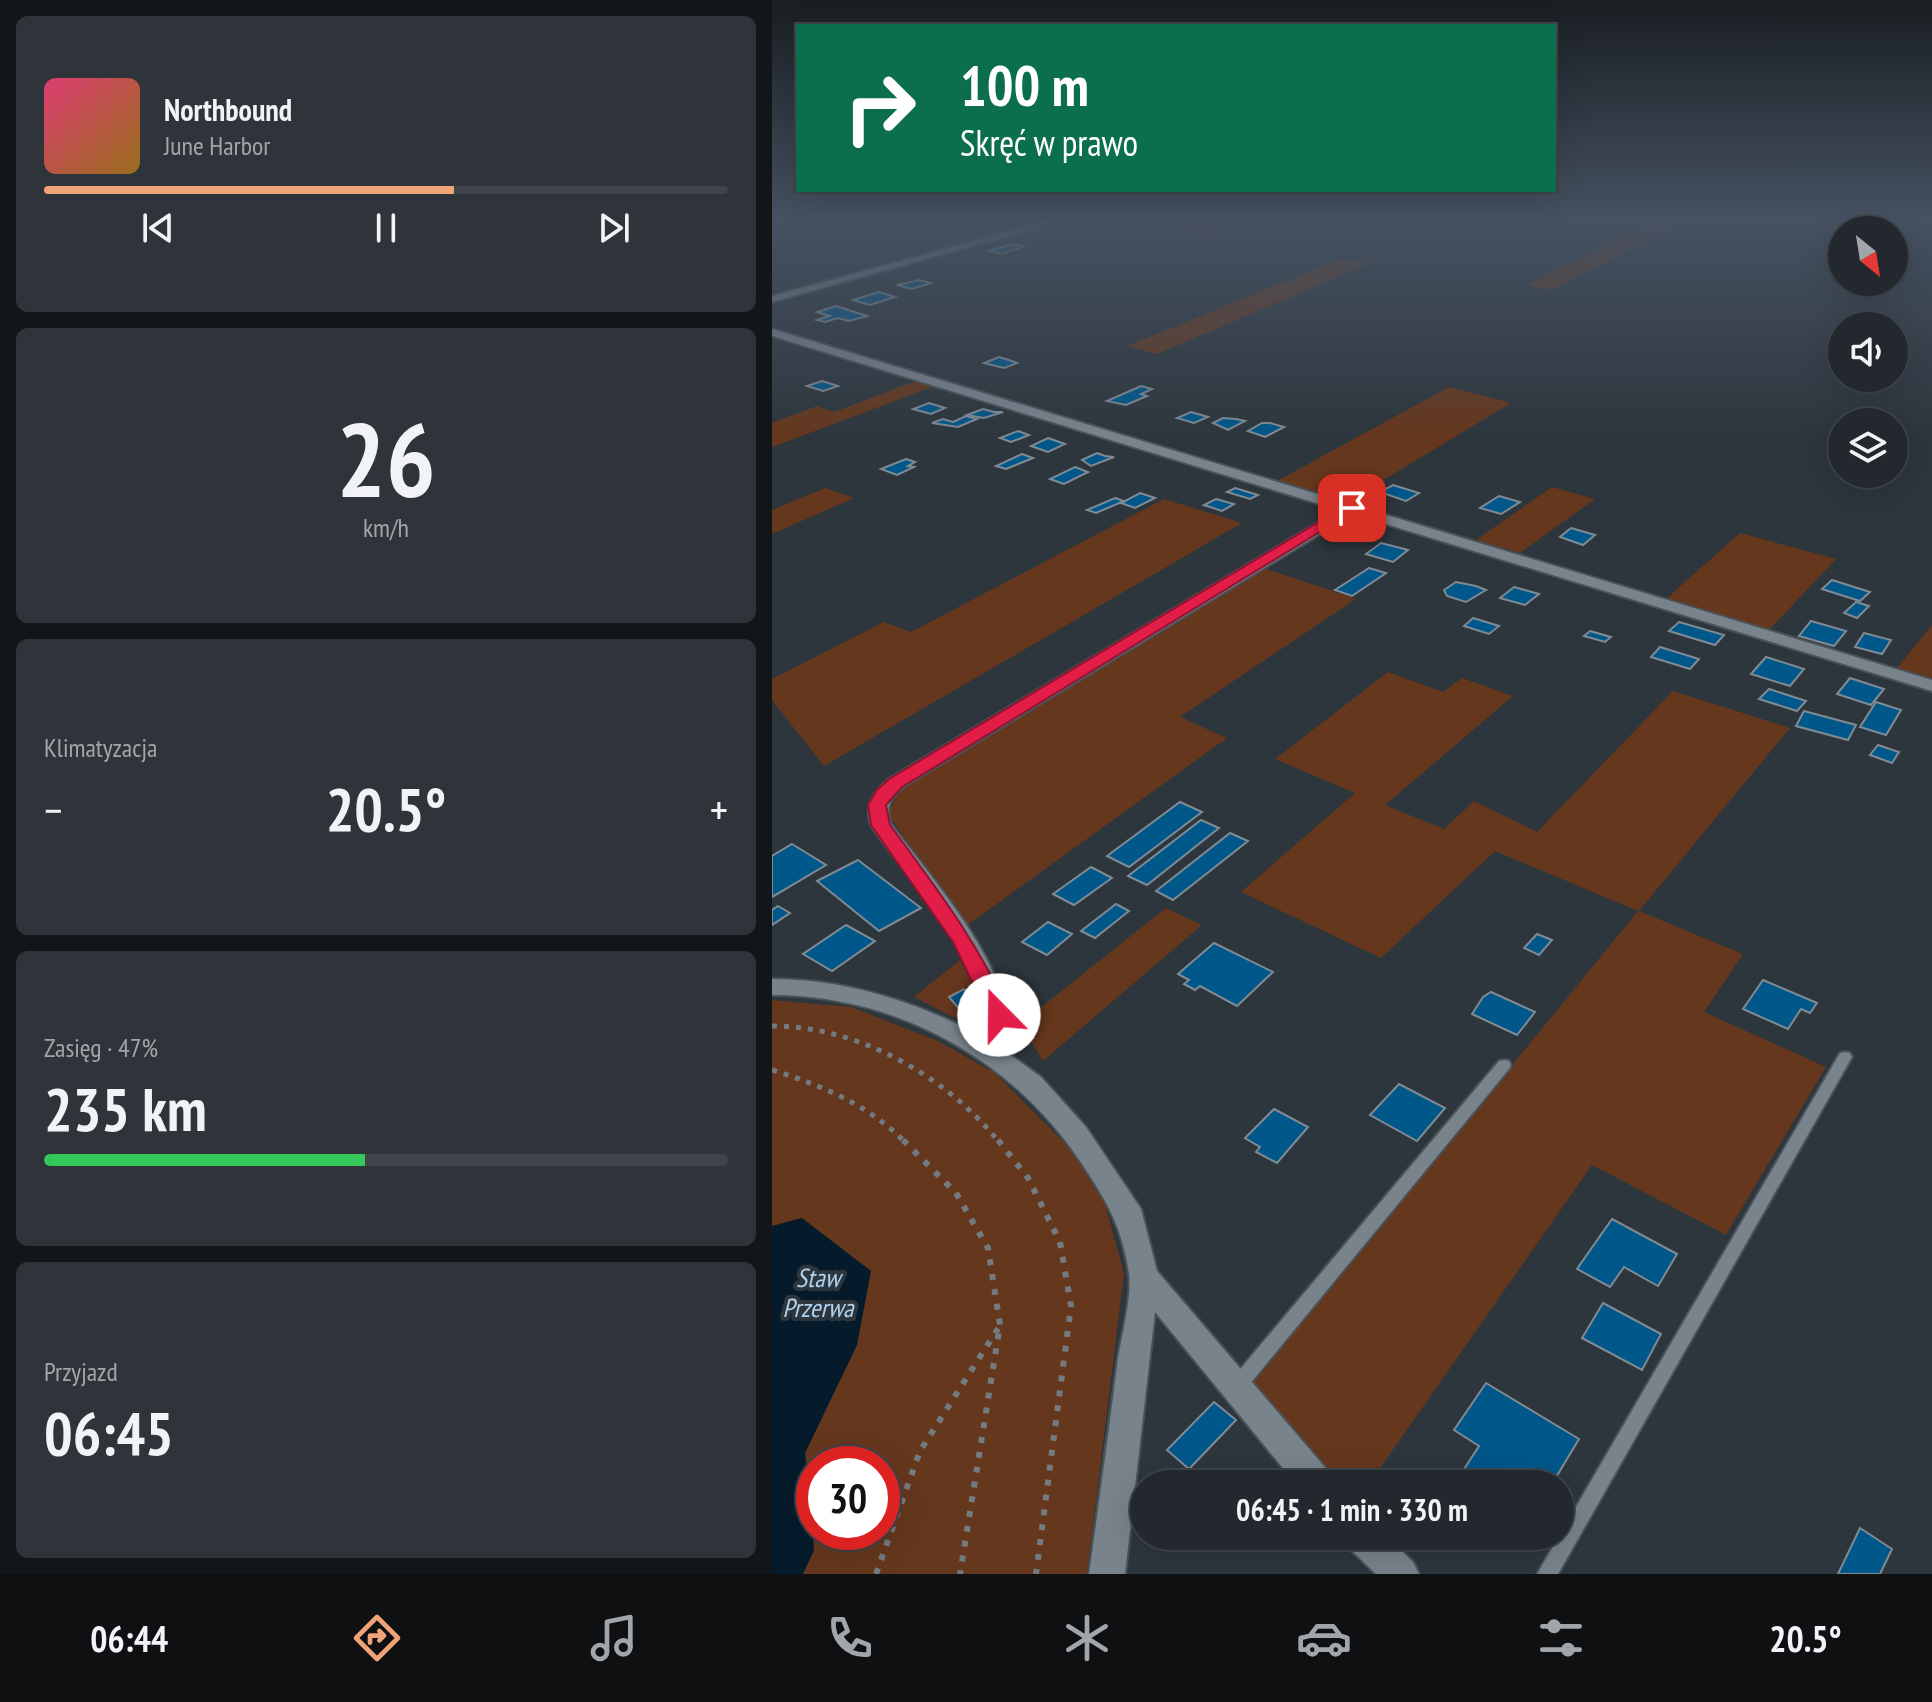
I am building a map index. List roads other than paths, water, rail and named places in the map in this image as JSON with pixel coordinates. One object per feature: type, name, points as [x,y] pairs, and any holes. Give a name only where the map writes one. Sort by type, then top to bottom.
[{"type":"street","points":[[772,299],[796,292]]},
{"type":"street","points":[[772,332],[1932,686]]},
{"type":"street","points":[[979,1045],[998,1027],[999,1015],[962,939],[881,825],[877,805],[883,794],[909,775],[1352,508]]},
{"type":"street","points":[[772,987],[801,987],[875,1001],[928,1019],[979,1045],[1032,1084],[1077,1134],[1127,1209],[1144,1277],[1107,1574]]},
{"type":"street","points":[[1144,1277],[1305,1470]]},
{"type":"street","points":[[1376,1550],[1401,1574]]},
{"type":"lane","points":[[1547,1574],[1845,1057]]},
{"type":"lane","points":[[1236,1387],[1504,1065]]},
{"type":"water","name":"Staw Przerwa","points":[[802,1218],[871,1271],[857,1345],[808,1446],[796,1446],[796,1550],[814,1550],[803,1574],[772,1574],[772,1226]]}]
